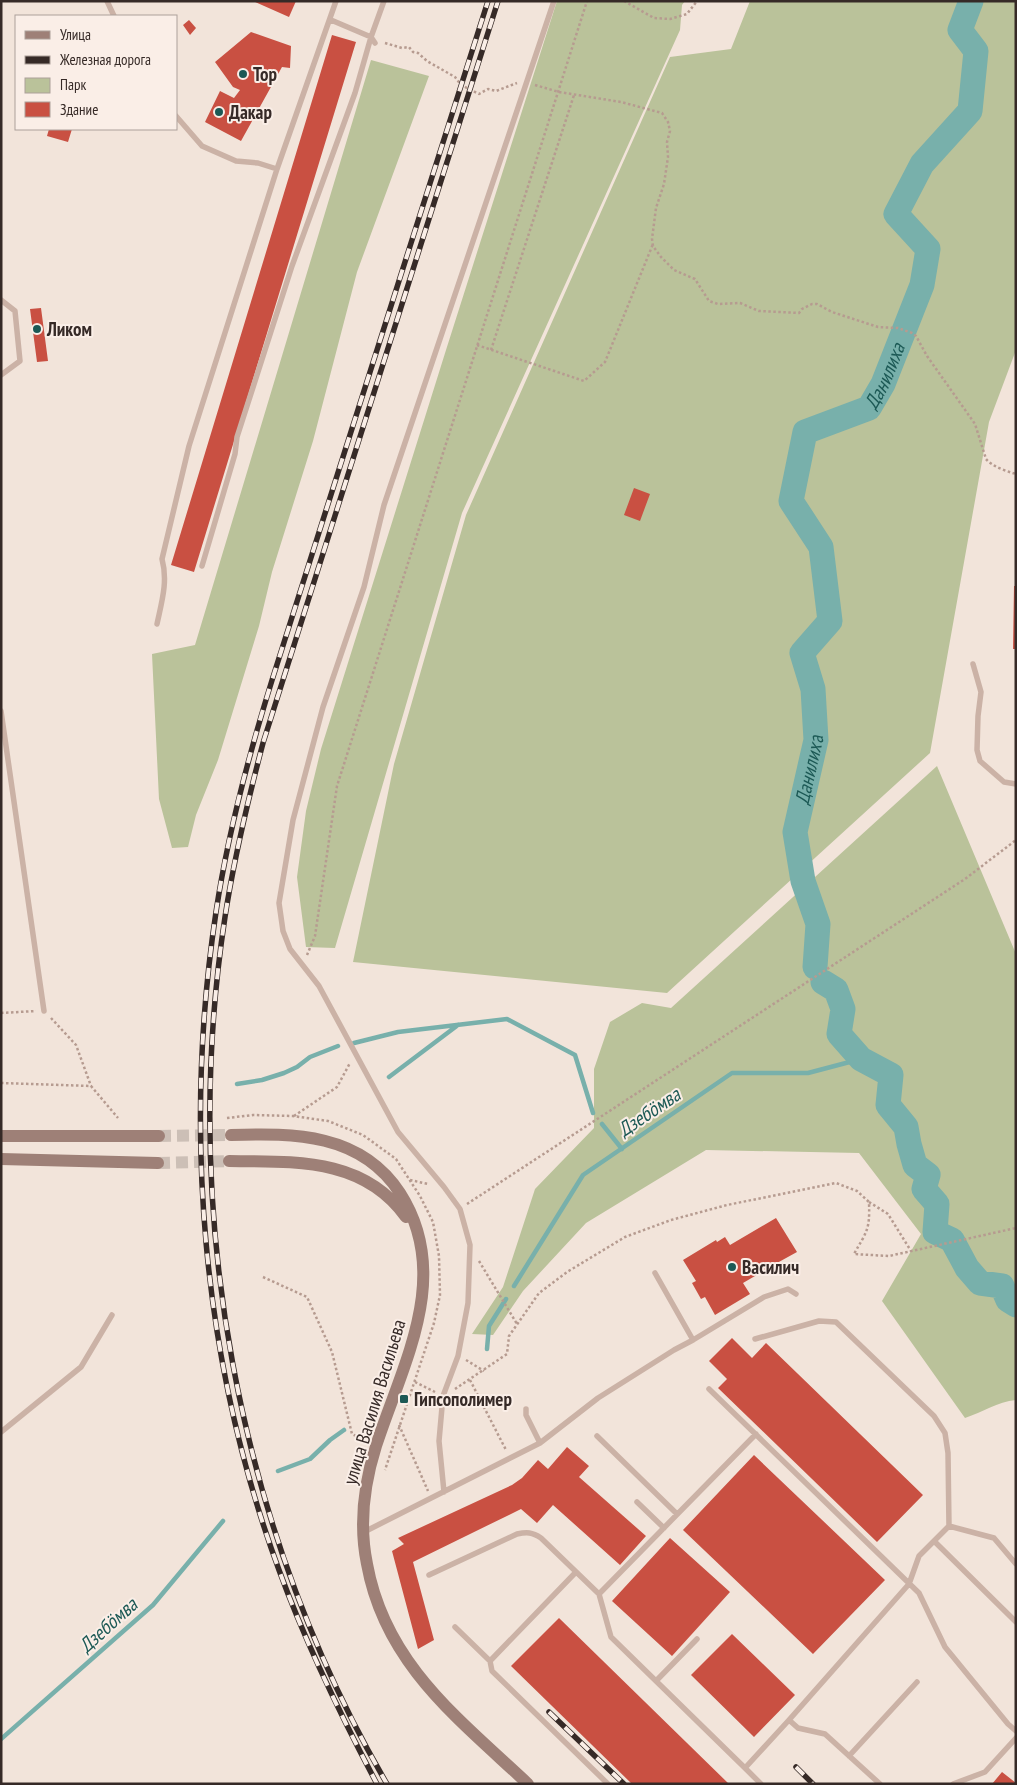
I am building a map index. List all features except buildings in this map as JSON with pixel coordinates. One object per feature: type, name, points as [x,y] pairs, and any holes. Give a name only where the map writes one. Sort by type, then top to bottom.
[{"type":"main road","name":"улица Василия Васильева","points":[[231,1136],[275,1134],[304,1136],[350,1149],[366,1159],[392,1181],[409,1209],[421,1244],[424,1263],[423,1296],[416,1330],[376,1447],[366,1486],[364,1508],[366,1564],[385,1623],[394,1641],[421,1679],[447,1708],[528,1784]]},
{"type":"main road","points":[[1,1136],[159,1136]]},
{"type":"main road","points":[[1,1159],[158,1162]]},
{"type":"main road","name":"улица Василия Васильева","points":[[229,1161],[312,1164],[345,1171],[360,1178],[392,1200],[411,1224],[421,1244]]},
{"type":"lane","points":[[107,1],[114,15]]},
{"type":"lane","points":[[157,624],[165,587],[166,572],[162,558],[189,446],[277,169],[331,20],[336,1]]},
{"type":"lane","points":[[202,566],[235,454],[240,428],[292,266],[355,93],[371,37],[384,1]]},
{"type":"lane","points":[[444,1492],[439,1441],[443,1396],[458,1356],[468,1303],[470,1245],[460,1209],[398,1132],[319,986],[290,949],[283,931],[279,903],[293,820],[323,707],[364,587],[384,505],[554,1]]},
{"type":"lane","points":[[331,20],[371,37],[375,42]]},
{"type":"lane","points":[[178,118],[202,146],[236,161],[258,163],[277,169]]},
{"type":"lane","points":[[1,300],[15,311],[20,362],[1,374]]},
{"type":"lane","points":[[973,664],[981,692],[977,750],[980,761],[1004,782],[1016,784]]},
{"type":"lane","points":[[1,711],[44,1011]]},
{"type":"lane","points":[[655,1273],[694,1340]]},
{"type":"lane","points":[[364,1532],[540,1443],[598,1398],[674,1350],[694,1340],[764,1297],[788,1289],[796,1294]]},
{"type":"lane","points":[[1,1432],[82,1367],[112,1315]]},
{"type":"lane","points":[[745,1768],[909,1584],[919,1556],[949,1526],[948,1453],[945,1433],[934,1416],[844,1328],[836,1322],[819,1321],[755,1339]]},
{"type":"lane","points":[[709,1388],[918,1593],[945,1647],[1008,1724],[1016,1731]]},
{"type":"lane","points":[[526,1409],[526,1415],[540,1443]]},
{"type":"lane","points":[[599,1594],[756,1434]]},
{"type":"lane","points":[[597,1436],[677,1514]]},
{"type":"lane","points":[[637,1502],[664,1528]]},
{"type":"lane","points":[[949,1526],[994,1538],[1016,1564]]},
{"type":"lane","points":[[429,1575],[517,1534],[534,1533],[599,1594],[611,1636],[761,1784]]},
{"type":"lane","points":[[934,1541],[1016,1622]]},
{"type":"lane","points":[[490,1661],[576,1572]]},
{"type":"lane","points":[[455,1627],[490,1661],[492,1671],[608,1784]]},
{"type":"lane","points":[[656,1681],[696,1639]]},
{"type":"lane","points":[[849,1756],[917,1682]]},
{"type":"lane","points":[[789,1720],[798,1728],[825,1734],[880,1784]]},
{"type":"lane","points":[[953,1784],[985,1772],[1016,1738]]},
{"type":"path","points":[[302,966],[315,936],[337,786],[588,1]]},
{"type":"path","points":[[624,1],[654,18],[670,19],[687,14],[697,1]]},
{"type":"path","points":[[375,42],[402,48],[409,47],[413,52],[418,53],[427,61],[455,77],[461,85],[479,94],[488,90],[496,91],[515,83],[526,83],[574,95],[621,102],[648,109],[662,113],[668,122],[670,130],[667,142],[668,157],[664,184],[656,208],[653,243],[605,362],[584,381],[477,345]]},
{"type":"path","points":[[491,350],[574,95]]},
{"type":"path","points":[[653,243],[661,257],[674,270],[695,279],[709,300],[718,304],[740,303],[759,312],[799,313],[802,309],[812,304],[817,304],[832,312],[878,327],[898,328],[912,332],[975,424],[986,459],[1006,471],[1016,474]]},
{"type":"path","points":[[460,1209],[966,879],[1016,840]]},
{"type":"path","points":[[1,1013],[44,1011],[76,1045],[91,1086],[118,1118]]},
{"type":"path","points":[[293,1116],[337,1087],[355,1055]]},
{"type":"path","points":[[1,1083],[91,1086]]},
{"type":"path","points":[[226,1118],[253,1115],[293,1116],[328,1121],[363,1135],[396,1159],[420,1196],[433,1222],[439,1256],[440,1295],[434,1323],[383,1475]]},
{"type":"path","points":[[415,1382],[443,1396],[484,1371],[507,1354],[509,1336],[539,1293],[567,1272],[625,1237],[671,1220],[727,1205],[836,1183],[857,1191],[869,1202],[888,1214],[911,1251]]},
{"type":"path","points":[[869,1202],[869,1223],[866,1235],[854,1254],[889,1256],[1016,1228]]},
{"type":"path","points":[[470,1245],[517,1324]]},
{"type":"path","points":[[263,1277],[307,1297],[332,1352],[352,1434],[376,1447]]},
{"type":"path","points":[[458,1356],[484,1371]]},
{"type":"path","points":[[470,1380],[510,1458]]},
{"type":"path","points":[[399,1425],[431,1499]]},
{"type":"green space","points":[[557,1],[685,1],[682,5],[680,30],[462,513],[335,948],[306,947],[297,877],[306,811],[321,749]]},
{"type":"green space","points":[[750,1],[1016,1],[1016,350],[989,422],[930,753],[667,993],[353,962],[394,764],[466,515],[670,57],[731,49]]},
{"type":"green space","points":[[371,60],[429,76],[357,272],[313,441],[272,572],[259,626],[218,760],[196,815],[188,847],[172,848],[159,799],[152,654],[195,645]]},
{"type":"green space","points":[[937,766],[1016,954],[1016,1400],[996,1405],[965,1418],[882,1301],[921,1234],[859,1153],[706,1150],[586,1223],[523,1291],[493,1335],[472,1334],[503,1287],[535,1189],[594,1128],[594,1069],[610,1022],[642,1003],[671,1008]]},
{"type":"waterway","name":"Данилиха","points":[[815,967],[818,924],[803,881],[795,832],[816,740],[813,689],[802,653],[830,621],[821,547],[791,501],[805,432],[869,408],[883,384],[922,285],[928,249],[896,214],[922,164],[970,111],[976,51],[960,30],[971,1]]},
{"type":"waterway","name":"Данилиха","points":[[823,982],[836,990],[843,1009],[839,1034],[861,1059],[891,1075],[888,1105],[906,1127],[915,1165],[928,1175],[924,1189],[937,1204],[935,1232],[952,1240],[967,1268],[980,1283],[1002,1286],[1008,1300],[1016,1305]]},
{"type":"waterway","points":[[354,1043],[398,1032],[507,1019],[575,1055],[593,1113]]},
{"type":"waterway","points":[[389,1077],[458,1025]]},
{"type":"waterway","points":[[237,1084],[262,1080],[284,1073],[297,1067],[310,1057],[338,1046]]},
{"type":"waterway","name":"Дзебӧмва","points":[[514,1286],[583,1175],[732,1073],[808,1073],[861,1059]]},
{"type":"waterway","points":[[602,1124],[622,1149]]},
{"type":"waterway","points":[[487,1349],[489,1326],[506,1299]]},
{"type":"waterway","name":"Дзебӧмва","points":[[278,1471],[310,1459],[344,1430]]},
{"type":"waterway","name":"Дзебӧмва","points":[[1,1739],[153,1605],[223,1521]]},
{"type":"tunnel","points":[[159,1136],[231,1135]]},
{"type":"tunnel","points":[[158,1163],[229,1161]]},
{"type":"railway","points":[[377,1784],[324,1679],[289,1598],[253,1491],[232,1410],[217,1328],[206,1245],[201,1161],[201,1078],[206,995],[221,882],[240,793],[256,735],[488,1]]},
{"type":"railway","points":[[387,1784],[335,1685],[292,1581],[258,1474],[233,1364],[217,1253],[210,1141],[213,1028],[225,917],[242,829],[263,743],[498,1]]},
{"type":"railway","points":[[549,1712],[624,1784]]},
{"type":"railway","points":[[796,1767],[813,1784]]},
{"type":"place","name":"Тор","points":[[243,74]]},
{"type":"place","name":"Дакар","points":[[219,112]]},
{"type":"place","name":"Ликом","points":[[37,329]]},
{"type":"place","name":"Василич","points":[[732,1267]]},
{"type":"place","name":"Гипсополимер","points":[[404,1399]]}]
